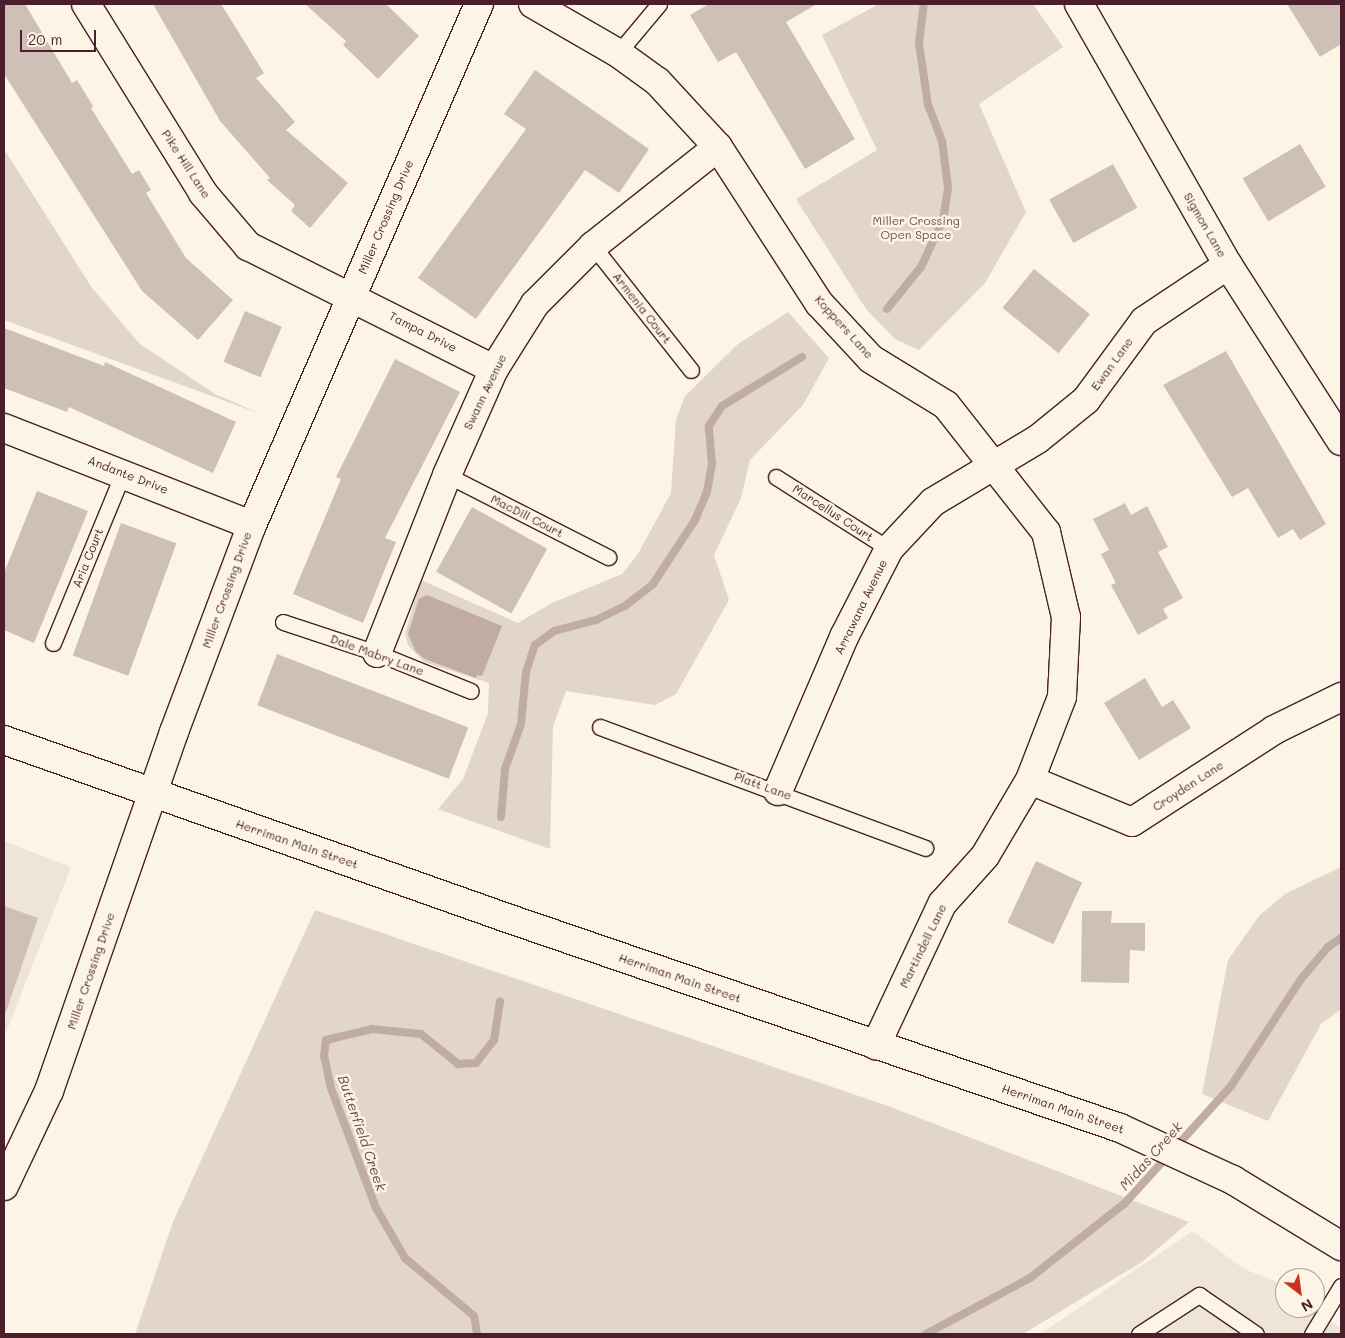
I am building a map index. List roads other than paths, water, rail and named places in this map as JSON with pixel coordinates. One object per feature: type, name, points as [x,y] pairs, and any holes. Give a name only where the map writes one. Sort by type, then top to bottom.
[{"type":"street","name":"Pike Hill Lane","points":[[86,4],[203,192],[248,246],[351,296]]},
{"type":"street","name":"Miller Crossing Drive","points":[[4,1186],[49,1091],[153,794],[252,525],[478,4]]},
{"type":"street","name":"Koppers Lane","points":[[533,4],[618,53],[658,82],[718,147],[820,303],[871,359],[946,405],[997,466],[1046,532],[1066,617],[1062,697],[1030,780]]},
{"type":"street","name":"Sigmon Lane","points":[[1079,4],[1228,265],[1341,441]]},
{"type":"street","name":"Swann Avenue","points":[[377,653],[446,475],[494,369],[535,304],[594,246],[718,147]]},
{"type":"street","name":"Ewan Lane","points":[[997,466],[1038,439],[1086,400],[1144,321],[1228,265]]},
{"type":"street","name":"Tampa Drive","points":[[351,296],[494,369]]},
{"type":"street","name":"Andante Drive","points":[[4,428],[123,472],[252,525]]},
{"type":"street","name":"Arrawana Avenue","points":[[778,791],[844,637],[889,549],[933,502],[997,466]]},
{"type":"street","name":"Croyden Lane","points":[[1030,780],[1132,822],[1274,730],[1341,697]]},
{"type":"street","name":"Herriman Main Street","points":[[4,740],[153,794],[1120,1128],[1233,1180],[1341,1246]]},
{"type":"street","name":"Martindell Lane","points":[[876,1045],[942,904],[985,856],[1030,780]]},
{"type":"lane","points":[[618,53],[659,4]]},
{"type":"lane","name":"Armenia Court","points":[[594,246],[691,370]]},
{"type":"lane","name":"Aria Court","points":[[54,643],[123,472]]},
{"type":"lane","name":"MacDill Court","points":[[446,475],[608,557]]},
{"type":"lane","name":"Marcellus Court","points":[[776,477],[889,549]]},
{"type":"lane","name":"Dale Mabry Lane","points":[[283,622],[377,653],[471,691]]},
{"type":"lane","name":"Platt Lane","points":[[600,727],[778,791],[925,848]]},
{"type":"lane","points":[[1312,1334],[1341,1286]]},
{"type":"lane","points":[[1139,1334],[1199,1296],[1256,1334]]},
{"type":"waterway","name":"Butterfield Creek","points":[[887,309],[921,267],[943,220],[948,187],[942,141],[928,105],[919,43],[924,4]]},
{"type":"waterway","name":"Butterfield Creek","points":[[501,817],[505,769],[521,724],[526,672],[535,645],[554,631],[596,620],[625,606],[653,584],[695,520],[707,492],[712,464],[709,426],[722,406],[802,357]]},
{"type":"waterway","name":"Midas Creek","points":[[926,1334],[1030,1278],[1125,1203],[1231,1086],[1301,979],[1328,947],[1341,938]]},
{"type":"waterway","name":"Butterfield Creek","points":[[477,1334],[474,1316],[405,1258],[376,1208],[331,1088],[324,1056],[326,1040],[372,1029],[421,1034],[458,1064],[476,1063],[494,1040],[500,1001]]},
{"type":"park label","name":"Miller Crossing Open Space","points":[[916,228]]}]
